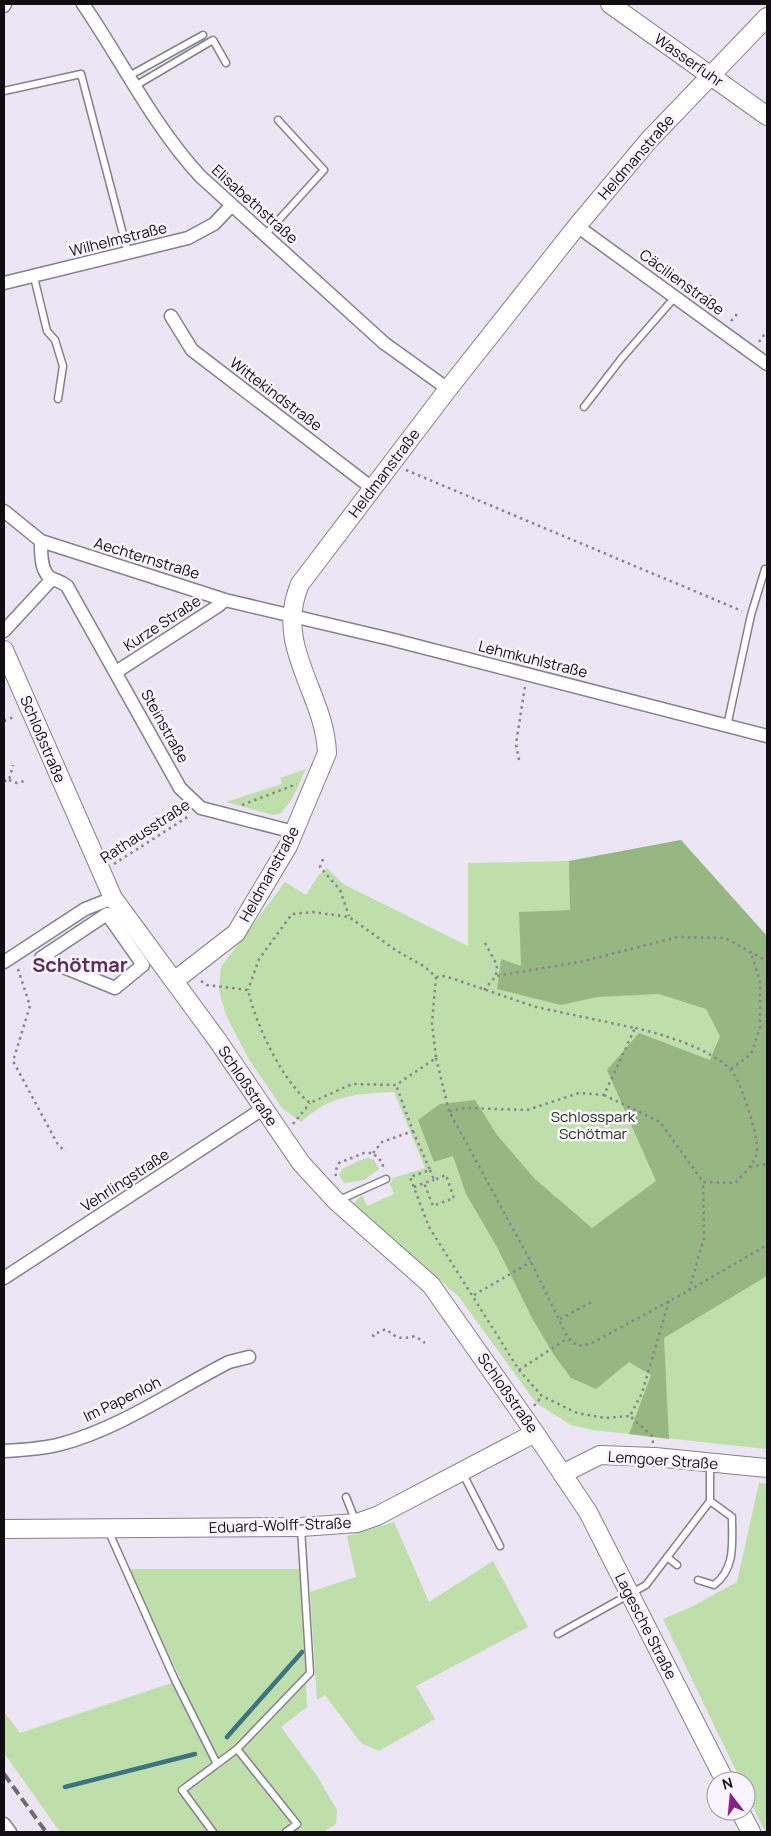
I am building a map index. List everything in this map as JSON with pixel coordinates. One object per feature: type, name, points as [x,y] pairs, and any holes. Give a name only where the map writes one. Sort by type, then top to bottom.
[{"type":"street","name":"Wasserfuhr","points":[[610,4],[767,116]]},
{"type":"street","name":"Elisabethstraße","points":[[86,5],[132,81],[186,161],[231,206],[384,343],[448,389]]},
{"type":"street","name":"Heldmanstraße","points":[[174,981],[236,933],[271,877],[294,832],[327,753],[327,737],[298,659],[292,634],[291,615],[293,599],[300,584],[448,389],[577,226],[649,140],[767,17]]},
{"type":"street","name":"Wilhelmstraße","points":[[4,284],[188,238],[214,224],[231,206]]},
{"type":"street","name":"Cäcilienstraße","points":[[577,226],[767,364]]},
{"type":"street","name":"Wittekindstraße","points":[[171,316],[192,350],[372,488]]},
{"type":"street","name":"Aechternstraße","points":[[4,511],[41,541],[225,600],[291,615]]},
{"type":"street","name":"Steinstraße","points":[[41,541],[41,556],[45,573],[52,579],[59,580],[67,586],[180,788],[201,808],[294,832]]},
{"type":"street","points":[[4,631],[52,579]]},
{"type":"street","name":"Kurze Straße","points":[[116,672],[225,600]]},
{"type":"street","name":"Lehmkuhlstraße","points":[[291,615],[767,736]]},
{"type":"street","name":"Schloßstraße","points":[[4,650],[113,898],[316,1182],[341,1199],[431,1285],[536,1433],[562,1474]]},
{"type":"street","points":[[9,959],[85,909],[113,898]]},
{"type":"street","points":[[106,914],[143,965],[115,988],[41,958],[106,914]]},
{"type":"street","name":"Vehrlingstraße","points":[[4,1278],[264,1108]]},
{"type":"street","name":"Im Papenloh","points":[[4,1451],[43,1448],[85,1436],[124,1418],[229,1362],[249,1357]]},
{"type":"street","name":"Eduard-Wolff-Straße","points":[[4,1529],[301,1527],[357,1523],[376,1516],[536,1433]]},
{"type":"street","name":"Lemgoer Straße","points":[[562,1474],[600,1455],[655,1457],[767,1468]]},
{"type":"street","name":"Lagesche Straße","points":[[562,1474],[588,1512],[720,1771]]},
{"type":"street","points":[[4,1824],[10,1832]]},
{"type":"lane","points":[[132,81],[203,35]]},
{"type":"lane","points":[[132,81],[213,40],[226,63]]},
{"type":"lane","points":[[4,91],[81,74],[128,253]]},
{"type":"lane","points":[[265,235],[324,170],[278,120]]},
{"type":"lane","points":[[34,277],[47,331],[55,340],[63,366],[58,399]]},
{"type":"lane","points":[[584,407],[675,297]]},
{"type":"lane","points":[[727,726],[751,615],[765,569]]},
{"type":"lane","points":[[341,1199],[386,1179]]},
{"type":"lane","points":[[558,1634],[646,1585],[710,1502],[710,1463]]},
{"type":"lane","points":[[461,1471],[500,1546]]},
{"type":"lane","points":[[346,1498],[357,1523]]},
{"type":"lane","points":[[698,1580],[714,1585],[725,1576],[732,1554],[732,1517],[710,1502]]},
{"type":"lane","points":[[213,1832],[182,1790],[237,1749],[310,1673],[301,1527]]},
{"type":"lane","points":[[108,1529],[175,1680],[217,1764]]},
{"type":"lane","points":[[667,1557],[677,1565]]},
{"type":"lane","points":[[237,1749],[297,1824],[286,1832]]},
{"type":"path","points":[[391,464],[751,615]]},
{"type":"path","points":[[519,760],[516,744],[527,675]]},
{"type":"path","points":[[9,780],[13,765]]},
{"type":"path","points":[[225,814],[247,803],[318,776]]},
{"type":"path","points":[[4,782],[9,780],[17,783],[24,781]]},
{"type":"path","name":"Rathausstraße","points":[[101,873],[201,808]]},
{"type":"path","points":[[323,859],[320,867],[340,890],[349,917]]},
{"type":"path","points":[[310,1103],[297,1093],[277,1060],[252,1005],[248,990],[259,959],[292,914],[313,912],[349,917],[436,977],[445,976],[536,1007],[666,1035],[704,1052],[731,1069],[754,1125],[757,1152],[750,1167],[735,1183],[704,1182]]},
{"type":"path","points":[[496,976],[580,962],[678,937],[725,938],[767,961]]},
{"type":"path","points":[[484,990],[496,976],[498,965],[485,942]]},
{"type":"path","points":[[731,1069],[751,1054],[760,1028],[760,981],[751,952]]},
{"type":"path","points":[[9,959],[30,1006],[13,1061],[56,1143],[65,1152]]},
{"type":"path","points":[[436,977],[432,1023],[436,1058],[450,1111],[531,1262],[568,1338],[578,1346],[590,1344],[688,1292],[767,1246]]},
{"type":"path","points":[[207,985],[248,990]]},
{"type":"path","points":[[604,1095],[635,1028]]},
{"type":"path","points":[[283,1137],[310,1103],[352,1084],[396,1085],[436,1058]]},
{"type":"path","points":[[396,1085],[434,1180]]},
{"type":"path","points":[[450,1111],[465,1108],[527,1110],[579,1093],[604,1095],[660,1122],[704,1182],[704,1238],[688,1292]]},
{"type":"path","points":[[373,1153],[382,1142],[413,1131]]},
{"type":"path","points":[[341,1199],[335,1172],[339,1163],[364,1152],[373,1153],[382,1162],[386,1179]]},
{"type":"path","points":[[750,1167],[767,1164]]},
{"type":"path","points":[[430,1170],[410,1177],[429,1227],[474,1295],[519,1370],[542,1396],[577,1413],[605,1418],[630,1416],[652,1436],[655,1457]]},
{"type":"path","points":[[414,1187],[424,1183],[434,1180],[446,1175],[454,1198],[433,1206],[424,1183]]},
{"type":"path","points":[[474,1295],[531,1262]]},
{"type":"path","points":[[630,1416],[642,1393],[669,1301]]},
{"type":"path","points":[[560,1319],[592,1302]]},
{"type":"path","points":[[374,1337],[386,1329],[395,1337],[404,1339],[414,1336],[425,1343]]},
{"type":"path","points":[[519,1370],[568,1338]]},
{"type":"green space","points":[[306,769],[292,799],[281,813],[273,815],[226,802],[282,784],[280,778]]},
{"type":"green space","name":"Schlosspark Schötmar","points":[[681,840],[767,936],[767,1449],[593,1430],[571,1425],[536,1403],[459,1297],[353,1204],[362,1195],[367,1206],[394,1194],[390,1184],[393,1178],[425,1168],[394,1092],[368,1093],[333,1101],[322,1106],[301,1122],[282,1108],[248,1058],[226,1015],[219,991],[221,967],[285,882],[306,895],[318,876],[327,868],[343,884],[468,946],[468,863],[569,861]]},
{"type":"green space","points":[[681,840],[767,936],[767,1276],[664,1338],[669,1439],[629,1434],[651,1375],[629,1362],[596,1389],[571,1378],[554,1355],[533,1320],[497,1247],[466,1194],[453,1156],[434,1162],[418,1120],[440,1104],[475,1100],[497,1135],[535,1179],[592,1228],[656,1181],[607,1070],[639,1033],[710,1060],[720,1036],[706,1009],[659,994],[597,997],[561,1005],[497,989],[501,959],[521,966],[519,912],[570,910],[569,861]]},
{"type":"green space","points":[[369,1158],[374,1160],[379,1169],[364,1180],[344,1183],[339,1175],[342,1169]]},
{"type":"green space","points":[[759,1483],[767,1484],[767,1832],[765,1832],[756,1813],[756,1771],[736,1771],[663,1619],[693,1606],[737,1582]]},
{"type":"green space","points":[[394,1522],[429,1602],[493,1561],[528,1627],[416,1686],[435,1719],[379,1751],[361,1743],[325,1695],[317,1700],[310,1592],[356,1577],[347,1536]]},
{"type":"green space","points":[[128,1569],[300,1569],[307,1707],[281,1727],[317,1776],[337,1810],[336,1824],[323,1832],[60,1832],[4,1753],[4,1712],[20,1733],[181,1680]]},
{"type":"waterway","points":[[227,1737],[302,1652]]},
{"type":"waterway","points":[[65,1787],[195,1754]]},
{"type":"railway","points":[[4,1774],[46,1832]]},
{"type":"district","name":"Schötmar","points":[[80,964]]}]
